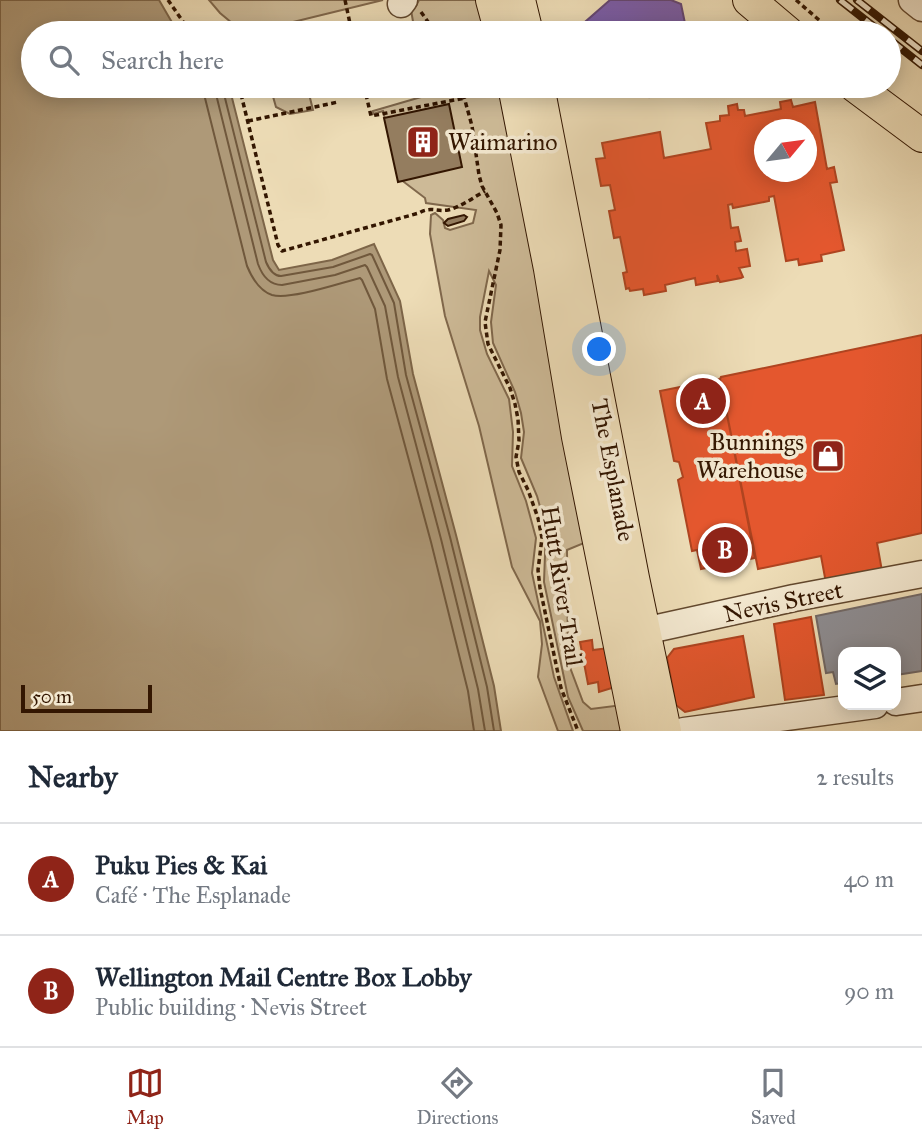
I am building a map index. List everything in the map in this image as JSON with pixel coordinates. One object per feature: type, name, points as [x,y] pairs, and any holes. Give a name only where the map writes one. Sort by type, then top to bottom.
[{"type":"main road","points":[[492,0],[498,21]]},
{"type":"main road","points":[[519,0],[524,21]]},
{"type":"main road","points":[[749,0],[774,21]]},
{"type":"main road","name":"The Esplanade","points":[[516,98],[550,269],[578,438],[637,731]]},
{"type":"main road","name":"The Esplanade","points":[[540,98],[665,731]]},
{"type":"main road","points":[[871,98],[922,136]]},
{"type":"street","points":[[912,0],[922,8]]},
{"type":"street","name":"Nevis Street","points":[[644,631],[794,598],[922,574]]},
{"type":"street","points":[[901,701],[922,698]]},
{"type":"street","points":[[684,731],[838,710]]},
{"type":"path","points":[[168,0],[183,21]]},
{"type":"path","points":[[345,0],[349,21]]},
{"type":"path","points":[[796,0],[820,21]]},
{"type":"path","points":[[407,3],[422,13],[428,21]]},
{"type":"path","points":[[242,98],[278,245],[282,251],[419,213],[427,208],[440,211],[454,208],[485,191]]},
{"type":"path","points":[[367,98],[371,116],[465,98]]},
{"type":"path","name":"Hutt River Trail","points":[[465,98],[479,175],[500,225],[500,250],[485,322],[488,344],[515,404],[519,441],[516,457],[538,518],[542,538],[538,570],[540,588],[561,688],[578,731]]},
{"type":"path","points":[[248,121],[338,102]]},
{"type":"shaded area","points":[[209,0],[383,0],[297,21],[230,21]]},
{"type":"shaded area","points":[[419,0],[477,0],[485,21],[413,21],[411,10]]},
{"type":"shaded area","points":[[273,98],[310,98],[313,110],[290,114],[276,107]]},
{"type":"shaded area","points":[[418,98],[506,98],[589,541],[567,550],[568,662],[583,702],[591,709],[622,705],[627,731],[583,731],[568,697],[544,582],[546,528],[537,496],[521,458],[524,432],[515,392],[493,343],[491,322],[496,285],[489,271],[480,330],[487,354],[509,399],[513,432],[512,466],[526,501],[536,538],[532,573],[554,677],[573,731],[558,731],[538,677],[542,644],[540,621],[512,567],[479,426],[445,316],[430,234],[431,215],[435,213],[443,220],[445,228],[450,230],[473,223],[476,210],[426,203],[425,198],[400,179],[383,111],[373,114],[373,111]]},
{"type":"water","points":[[0,0],[159,0],[171,21],[21,21],[21,98],[232,98],[273,260],[279,270],[332,260],[374,244],[400,301],[413,374],[494,686],[501,731],[0,731]]},
{"type":"building: Shops","points":[[791,100],[793,107],[815,102],[827,169],[834,167],[837,182],[830,183],[844,250],[821,255],[822,261],[799,265],[798,259],[786,261],[774,196],[769,197],[769,201],[733,208],[732,204],[728,205],[731,228],[738,227],[741,241],[735,242],[736,251],[747,249],[750,266],[739,268],[743,277],[720,282],[717,275],[718,281],[696,285],[695,278],[665,285],[666,291],[644,295],[643,289],[626,289],[623,273],[627,272],[620,237],[614,238],[609,211],[615,210],[610,185],[601,186],[596,159],[605,158],[602,143],[660,132],[664,158],[711,149],[706,123],[720,121],[720,116],[729,115],[728,106],[737,104],[738,110],[744,110],[745,116],[781,109],[780,102]]},
{"type":"building: Shops","name":"Bunnings Warehouse","points":[[922,335],[922,533],[877,543],[882,571],[826,583],[821,556],[758,569],[721,377]]},
{"type":"building: Shops","points":[[720,379],[755,558],[701,569],[697,550],[692,551],[678,480],[683,477],[679,462],[674,461],[660,391]]},
{"type":"building: Shops","points":[[811,617],[824,695],[785,700],[774,624]]},
{"type":"building: Shops","points":[[743,636],[754,697],[685,712],[676,705],[667,658],[674,649]]},
{"type":"building: Shops","points":[[592,640],[593,650],[608,648],[615,687],[599,692],[598,682],[588,684],[580,642]]},
{"type":"building: Offices","points":[[610,0],[671,0],[681,4],[685,21],[586,21]]},
{"type":"building: Industry","points":[[922,594],[922,671],[901,674],[901,647],[838,647],[836,684],[833,672],[826,673],[816,616]]},
{"type":"building: Other","name":"Waimarino","points":[[449,104],[462,167],[398,182],[384,118]]},
{"type":"building: Other","points":[[464,215],[467,217],[464,221],[448,226],[444,223],[448,219]]},
{"type":"railway","points":[[840,0],[867,21]]},
{"type":"railway","points":[[857,0],[884,21]]},
{"type":"railway","points":[[901,35],[922,51]]},
{"type":"railway","points":[[901,48],[922,65]]},
{"type":"place","name":"Waimarino","points":[[423,142]]},
{"type":"place","name":"Puku Pies & Kai","points":[[703,401]]},
{"type":"place","name":"Bunnings Warehouse","points":[[828,456]]},
{"type":"place","name":"Wellington Mail Centre Box Lobby","points":[[725,550]]}]
